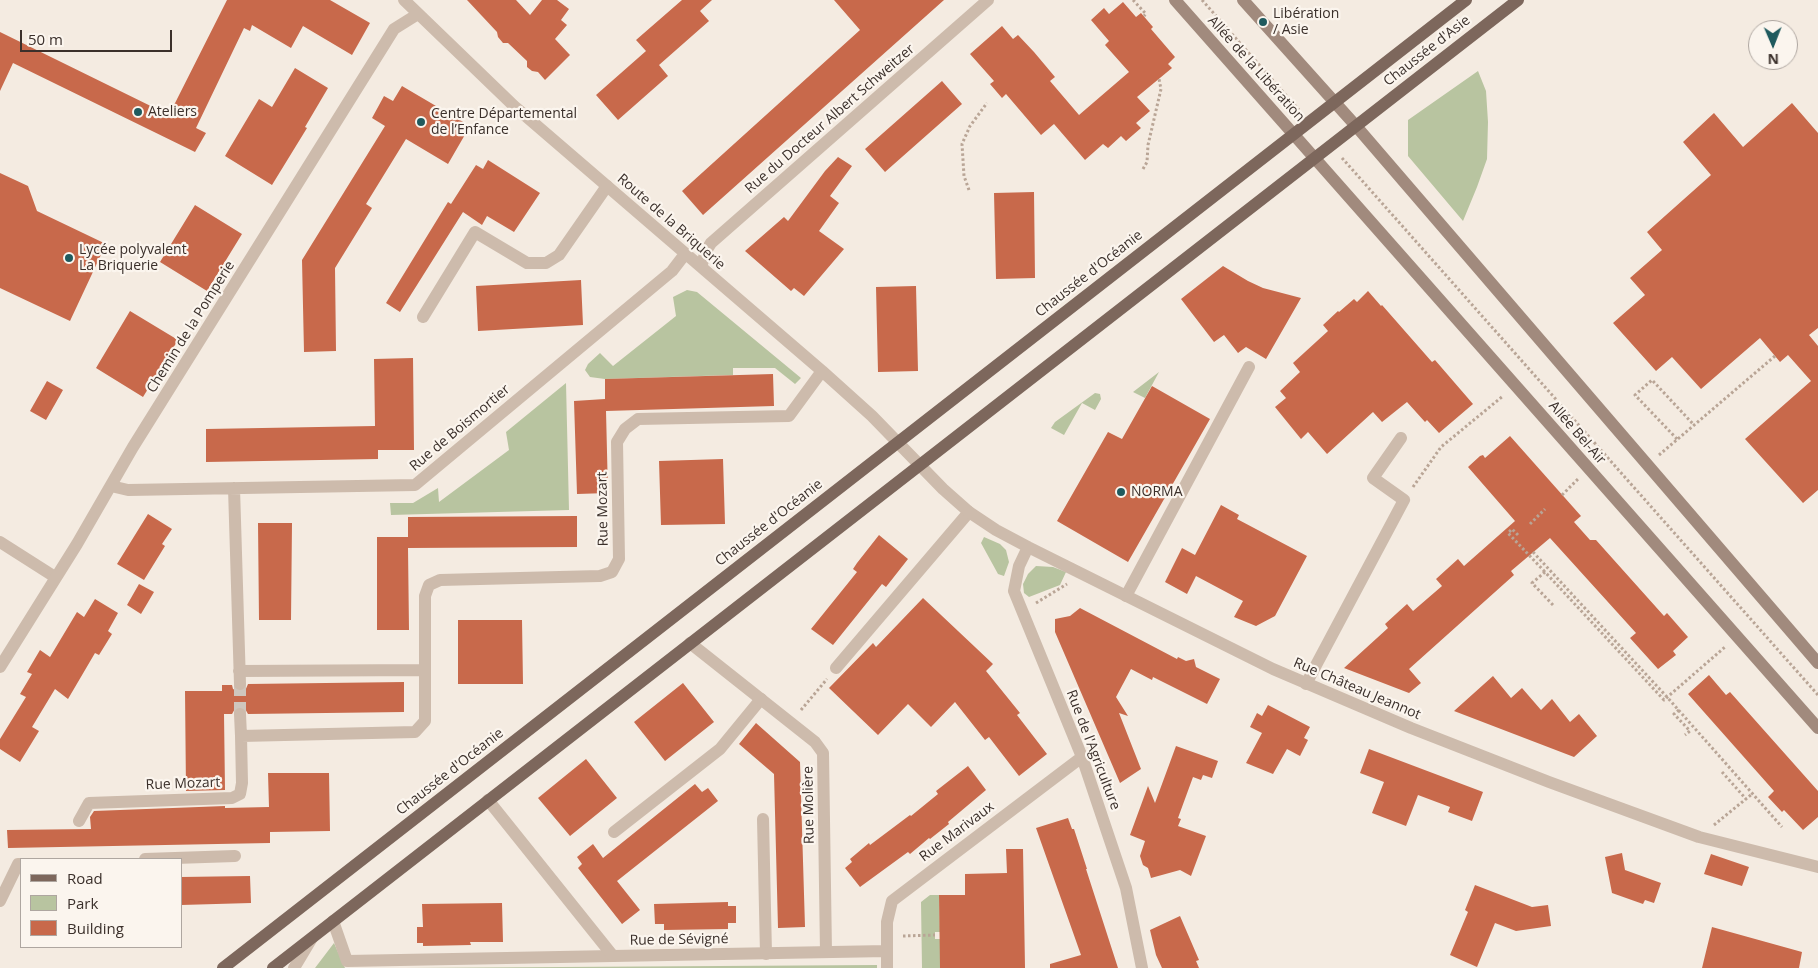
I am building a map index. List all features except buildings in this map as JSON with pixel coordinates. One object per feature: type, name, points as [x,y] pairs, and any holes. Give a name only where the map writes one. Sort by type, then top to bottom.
[{"type":"main road","name":"Chaussée d'Asie","points":[[1334,102],[1466,0]]},
{"type":"main road","name":"Chaussée d'Asie","points":[[1356,126],[1518,0]]},
{"type":"main road","name":"Chaussée d'Océanie","points":[[223,968],[1334,102]]},
{"type":"main road","points":[[272,968],[1356,126]]},
{"type":"street","name":"Route de la Briquerie","points":[[404,0],[514,106],[822,371],[920,465]]},
{"type":"street","name":"Rue du Docteur Albert Schweitzer","points":[[701,267],[706,251],[711,243],[988,0]]},
{"type":"street","name":"Allée de la Libération","points":[[1175,0],[1314,158]]},
{"type":"street","points":[[1243,0],[1356,126],[1818,663]]},
{"type":"street","name":"Chemin de la Pomperie","points":[[0,667],[134,447],[394,29],[418,14]]},
{"type":"street","name":"Allée Bel-Air","points":[[1314,158],[1818,728]]},
{"type":"street","points":[[423,317],[475,232],[527,263],[546,263],[559,255],[606,186]]},
{"type":"street","name":"Rue de Boismortier","points":[[111,486],[128,490],[414,485],[672,271],[685,254]]},
{"type":"street","points":[[1126,596],[1249,367]]},
{"type":"street","name":"Rue Mozart","points":[[79,821],[90,803],[232,798],[240,794],[242,783],[241,736],[415,732],[426,721],[425,596],[429,585],[440,580],[600,576],[612,572],[620,559],[616,442],[625,429],[638,419],[789,416],[822,371]]},
{"type":"street","points":[[1306,684],[1404,500],[1373,478],[1401,438]]},
{"type":"street","name":"Rue Château Jeannot","points":[[920,465],[969,512],[1028,547],[1306,684],[1411,728],[1549,782],[1699,837],[1818,867]]},
{"type":"street","points":[[234,488],[240,684]]},
{"type":"street","points":[[836,668],[969,512]]},
{"type":"street","points":[[0,542],[55,577]]},
{"type":"street","name":"Rue de l'Agriculture","points":[[1028,547],[1019,566],[1014,591],[1082,757],[1126,888],[1142,968]]},
{"type":"street","name":"Rue Molière","points":[[690,643],[816,742],[823,753],[826,952]]},
{"type":"street","points":[[239,671],[426,670]]},
{"type":"street","points":[[614,832],[720,749],[760,699]]},
{"type":"street","points":[[240,714],[241,736]]},
{"type":"street","name":"Rue Marivaux","points":[[886,951],[887,922],[892,900],[1082,757]]},
{"type":"street","name":"Rue de Sévigné","points":[[488,800],[613,956],[826,952]]},
{"type":"street","points":[[764,819],[766,954]]},
{"type":"street","points":[[175,858],[235,856]]},
{"type":"street","points":[[0,901],[18,864],[20,864]]},
{"type":"street","points":[[333,921],[347,961],[613,956]]},
{"type":"street","points":[[294,968],[313,937]]},
{"type":"street","points":[[826,952],[886,951],[887,968]]},
{"type":"path","points":[[1133,0],[1146,14],[1144,16]]},
{"type":"path","points":[[1202,0],[1310,121]]},
{"type":"path","points":[[1143,169],[1147,162],[1148,145],[1161,89],[1158,79]]},
{"type":"path","points":[[968,190],[964,176],[962,144],[970,126],[987,103]]},
{"type":"path","points":[[1331,145],[1818,695]]},
{"type":"path","points":[[1659,455],[1775,356]]},
{"type":"path","points":[[1677,439],[1636,395],[1652,380],[1694,425]]},
{"type":"path","points":[[1404,500],[1441,447],[1503,395]]},
{"type":"path","points":[[1562,495],[1578,479]]},
{"type":"path","points":[[1530,524],[1546,509]]},
{"type":"path","points":[[1518,535],[1512,530],[1508,533],[1664,700],[1728,645]]},
{"type":"path","points":[[1533,552],[1667,697],[1782,827]]},
{"type":"path","points":[[1544,572],[1532,583],[1553,605]]},
{"type":"path","points":[[1033,604],[1065,587],[1071,580]]},
{"type":"path","points":[[796,717],[836,668]]},
{"type":"path","points":[[1678,710],[1674,714],[1690,731],[1685,735]]},
{"type":"path","points":[[1722,772],[1746,799]]},
{"type":"path","points":[[1714,825],[1752,794]]},
{"type":"path","points":[[895,936],[935,935]]},
{"type":"green space","points":[[1478,71],[1486,91],[1488,122],[1487,159],[1463,221],[1408,156],[1408,120]]},
{"type":"green space","points":[[687,290],[697,292],[801,378],[795,384],[775,368],[733,368],[733,375],[605,379],[590,377],[585,370],[588,364],[600,353],[613,366],[676,316],[673,297]]},
{"type":"green space","points":[[1159,372],[1145,398],[1133,392]]},
{"type":"green space","points":[[566,383],[569,510],[391,515],[390,503],[413,503],[438,488],[439,502],[509,450],[506,432]]},
{"type":"green space","points":[[1095,393],[1100,394],[1101,399],[1095,410],[1082,403],[1064,435],[1051,428],[1055,422]]},
{"type":"green space","points":[[984,537],[1000,544],[1006,550],[1009,562],[1004,576],[998,574],[981,543]]},
{"type":"green space","points":[[1036,566],[1053,567],[1066,572],[1060,585],[1029,597],[1024,593],[1023,584],[1028,574]]},
{"type":"green space","points":[[930,895],[939,895],[940,932],[935,932],[935,939],[940,939],[940,968],[922,968],[921,902]]},
{"type":"green space","points":[[334,943],[345,968],[315,968]]},
{"type":"green space","points":[[877,965],[877,968],[405,968]]},
{"type":"tunnel","points":[[240,684],[240,714]]},
{"type":"place","name":"Libération / Asie","points":[[1263,22]]},
{"type":"place","name":"Ateliers","points":[[138,112]]},
{"type":"place","name":"Centre Départemental de l’Enfance","points":[[421,122]]},
{"type":"place","name":"Lycée polyvalent La Briquerie","points":[[69,258]]},
{"type":"place","name":"NORMA","points":[[1121,492]]}]
